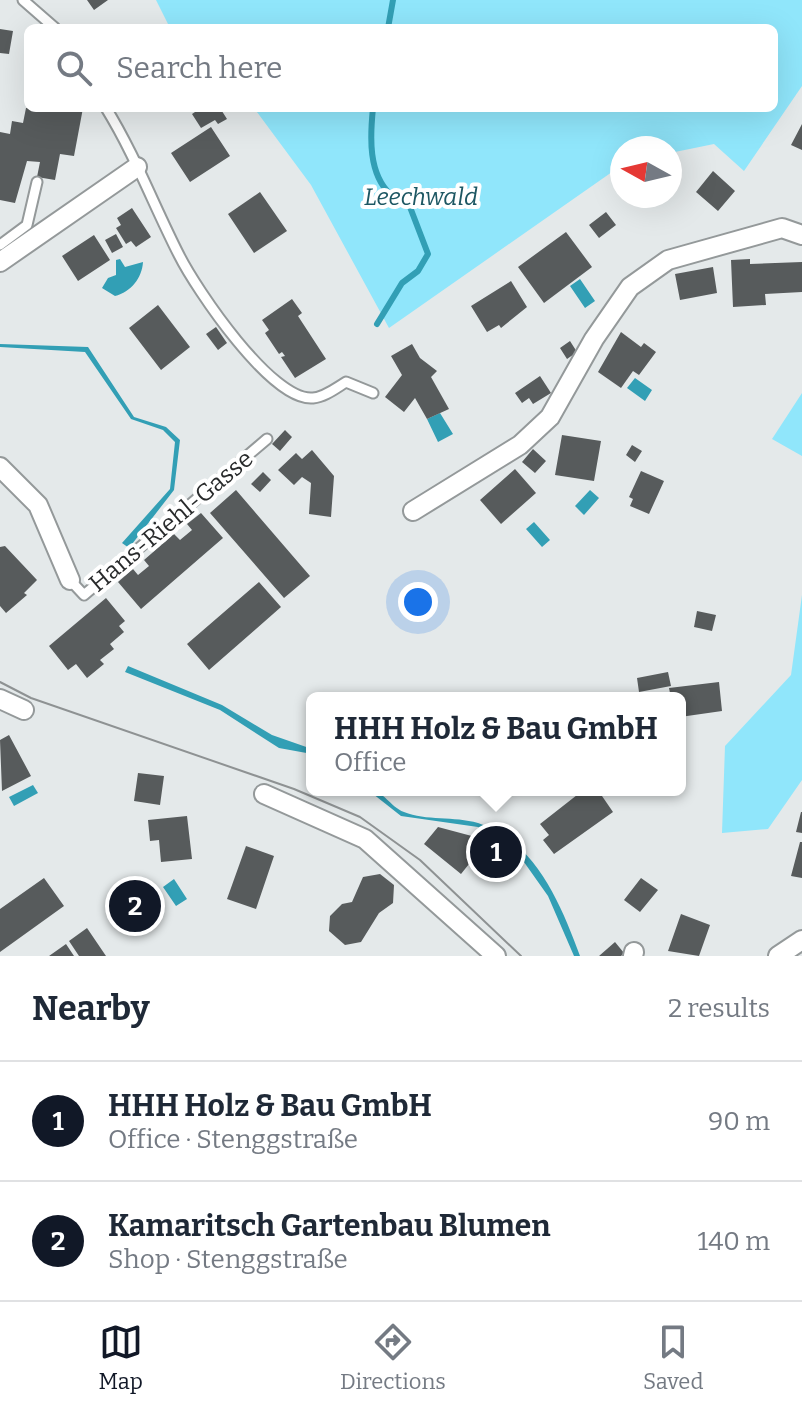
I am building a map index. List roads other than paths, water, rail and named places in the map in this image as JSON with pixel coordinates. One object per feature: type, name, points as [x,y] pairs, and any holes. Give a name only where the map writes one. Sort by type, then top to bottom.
[{"type":"street","points":[[0,262],[137,167]]},
{"type":"street","points":[[413,511],[520,445],[550,417],[594,339],[630,287],[655,269],[668,260],[782,228],[802,235]]},
{"type":"street","name":"Hans-Riehl-Gasse","points":[[0,467],[38,505],[70,580]]},
{"type":"street","points":[[0,699],[24,710]]},
{"type":"street","points":[[264,794],[365,839],[496,956]]},
{"type":"street","points":[[778,956],[802,940]]},
{"type":"lane","points":[[23,0],[50,24]]},
{"type":"lane","points":[[109,112],[132,149],[137,167],[180,258],[216,313],[260,366],[286,389],[306,398],[315,398],[346,382],[373,393]]},
{"type":"lane","points":[[0,245],[27,225],[37,182]]},
{"type":"lane","name":"Hans-Riehl-Gasse","points":[[70,580],[84,595],[267,439]]},
{"type":"waterway","points":[[389,24],[393,0]]},
{"type":"waterway","points":[[373,112],[371,143],[378,177],[391,195],[405,194],[428,254],[418,271],[402,283],[377,324]]},
{"type":"tram line","points":[[0,682],[31,698],[306,794]]},
{"type":"tram line","points":[[310,796],[360,817],[420,860],[521,956]]},
{"type":"place","name":"HHH Holz & Bau GmbH","points":[[496,852]]},
{"type":"place","name":"Kamaritsch Gartenbau Blumen","points":[[135,906]]},
{"type":"park label","name":"Leechwald","points":[[421,197]]}]
